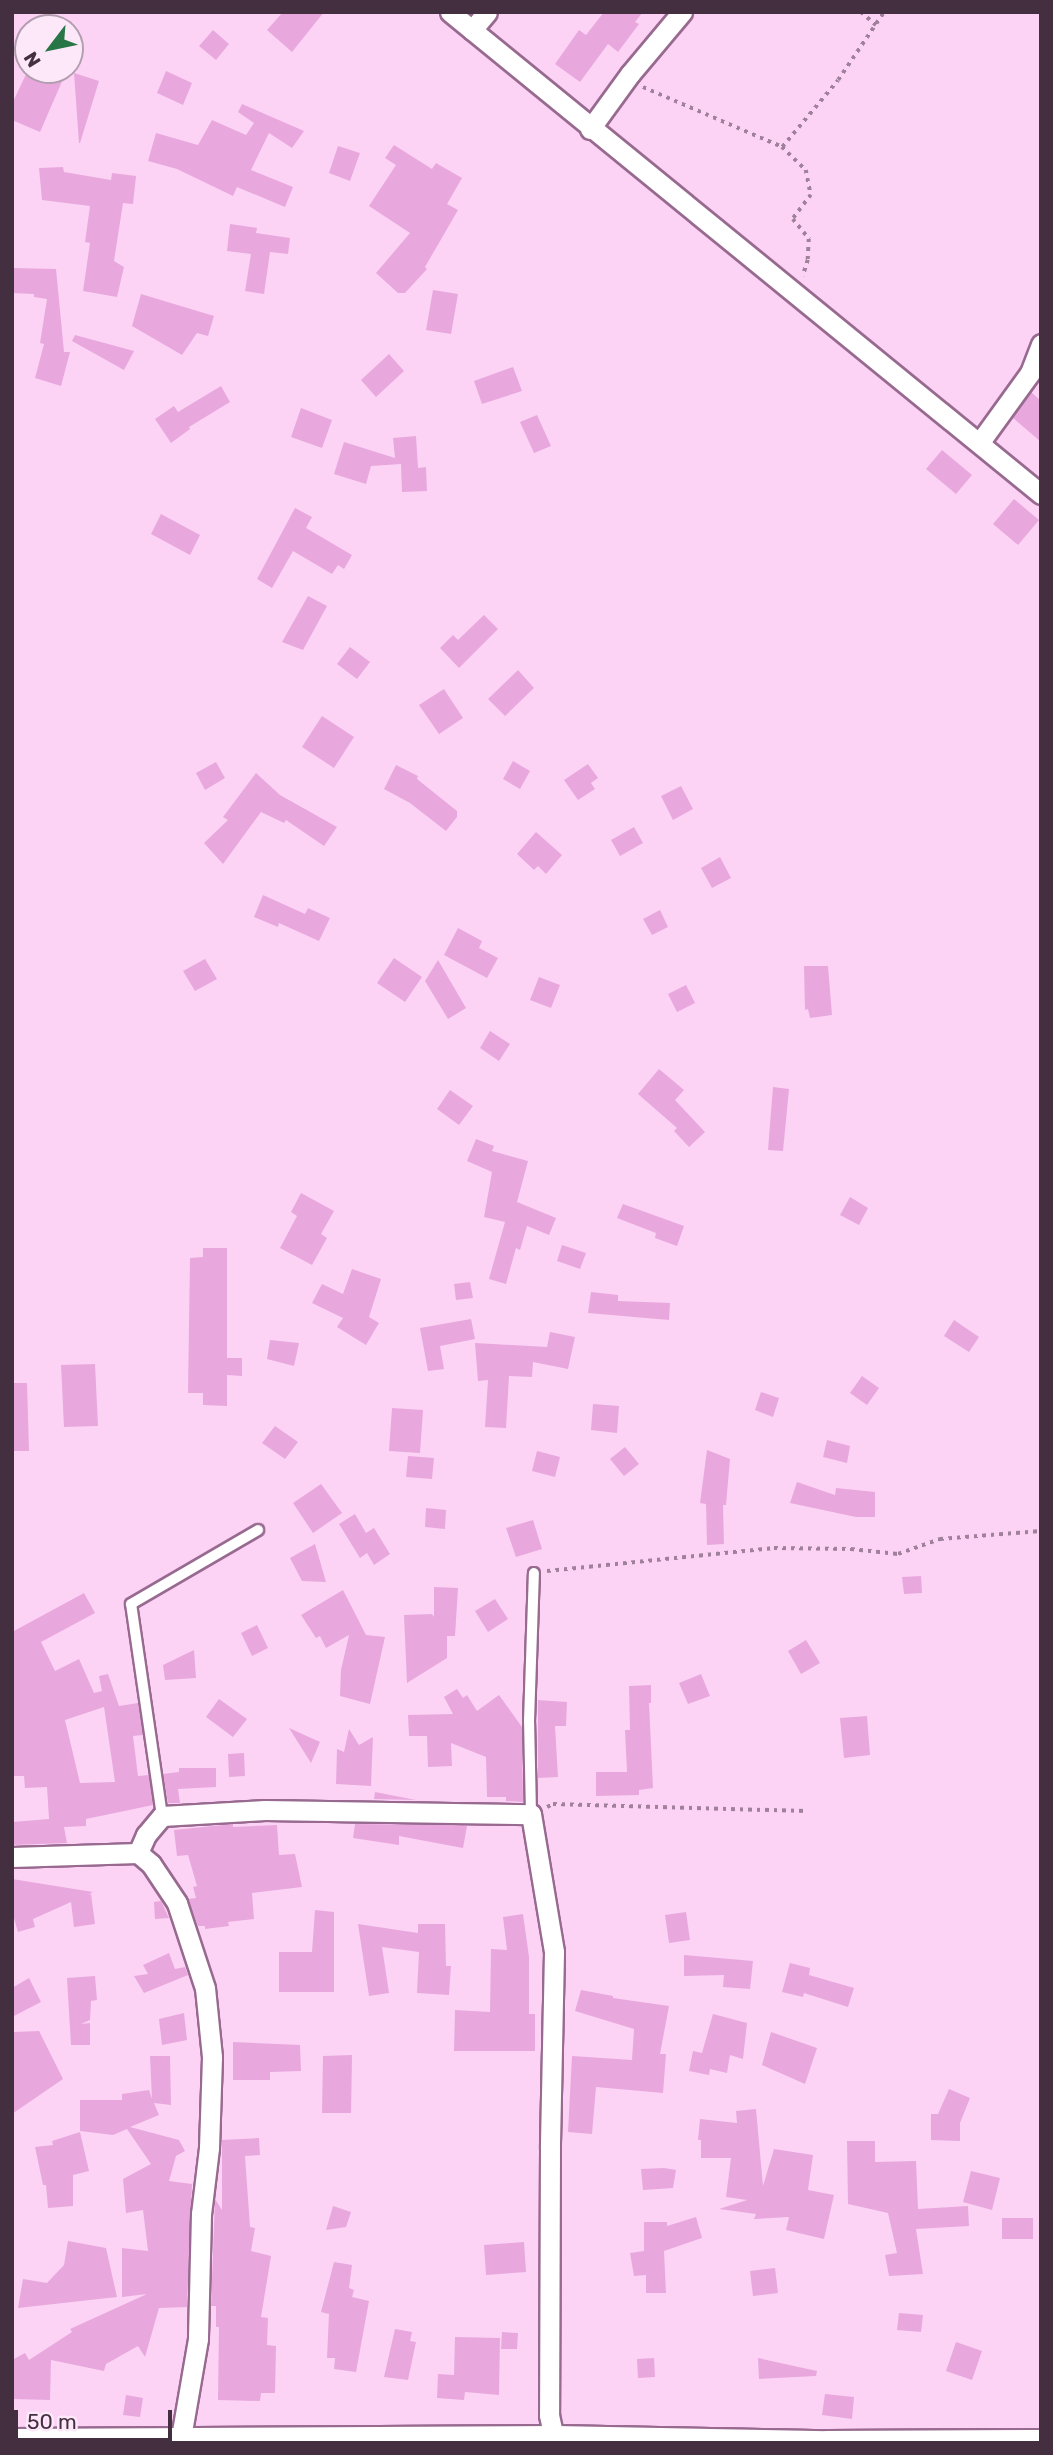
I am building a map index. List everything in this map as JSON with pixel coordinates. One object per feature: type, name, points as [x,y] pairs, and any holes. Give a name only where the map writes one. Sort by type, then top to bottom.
[{"type":"street","points":[[450,12],[590,129],[1041,494]]},
{"type":"street","points":[[472,30],[487,12]]},
{"type":"street","points":[[590,129],[630,74],[682,12]]},
{"type":"street","points":[[980,442],[1030,373],[1041,344]]},
{"type":"street","points":[[138,1853],[146,1835],[162,1816],[265,1811],[531,1814],[554,1952],[549,2415],[555,2439]]},
{"type":"street","points":[[12,1857],[138,1853],[157,1872],[177,1903],[205,1988],[212,2057],[209,2157],[201,2214],[198,2339],[181,2439]]},
{"type":"street","points":[[12,2438],[1041,2439]]},
{"type":"lane","points":[[162,1816],[131,1604],[258,1530]]},
{"type":"lane","points":[[531,1814],[528,1721],[534,1573]]},
{"type":"path","points":[[861,12],[876,25]]},
{"type":"path","points":[[782,147],[838,80],[884,12]]},
{"type":"path","points":[[630,74],[642,87],[782,147],[806,170],[811,195],[793,219],[809,239],[808,260],[797,295]]},
{"type":"path","points":[[534,1573],[774,1548],[851,1549],[898,1554],[940,1539],[1041,1531]]},
{"type":"path","points":[[531,1814],[553,1804],[807,1811]]},
{"type":"building","points":[[283,12],[324,12],[292,52],[267,30]]},
{"type":"building","points":[[604,12],[643,12],[635,22],[639,24],[618,52],[608,44],[580,82],[555,64],[579,30],[586,35]]},
{"type":"building","points":[[213,30],[229,44],[216,60],[199,46]]},
{"type":"building","points":[[166,71],[192,83],[183,105],[157,93]]},
{"type":"building","points":[[84,76],[99,81],[79,143],[75,84],[84,84]]},
{"type":"building","points":[[21,84],[61,84],[40,132],[12,120],[12,104]]},
{"type":"building","points":[[242,104],[304,131],[292,148],[269,133],[251,170],[293,187],[285,207],[237,187],[233,196],[177,169],[148,161],[156,133],[198,145],[212,120],[246,135],[254,123],[238,112]]},
{"type":"building","points":[[394,145],[432,169],[436,163],[462,178],[447,204],[458,210],[425,267],[427,269],[405,293],[398,293],[376,273],[410,233],[369,206],[396,165],[385,158]]},
{"type":"building","points":[[338,146],[360,153],[350,181],[329,173]]},
{"type":"building","points":[[63,167],[64,172],[111,180],[112,173],[136,176],[133,204],[123,203],[114,261],[124,267],[117,297],[83,291],[90,243],[85,242],[90,206],[42,200],[39,168]]},
{"type":"building","points":[[230,224],[257,228],[256,233],[290,238],[288,254],[270,252],[264,294],[245,291],[251,254],[227,251]]},
{"type":"building","points":[[12,268],[56,269],[64,352],[70,352],[61,386],[35,378],[44,344],[40,343],[47,299],[34,297],[34,294],[12,293]]},
{"type":"building","points":[[433,290],[458,294],[451,334],[426,330]]},
{"type":"building","points":[[141,294],[214,316],[208,336],[197,333],[182,355],[132,326]]},
{"type":"building","points":[[75,335],[134,351],[124,370],[72,341]]},
{"type":"building","points":[[389,354],[404,371],[376,397],[361,380]]},
{"type":"building","points":[[513,367],[522,391],[482,404],[474,381]]},
{"type":"building","points":[[221,386],[230,402],[189,427],[190,429],[171,443],[155,419],[174,406],[178,412]]},
{"type":"building","points":[[1031,392],[1041,401],[1041,442],[1013,418]]},
{"type":"building","points":[[301,408],[332,420],[322,448],[291,437]]},
{"type":"building","points":[[537,415],[551,446],[534,453],[520,422]]},
{"type":"building","points":[[416,436],[418,468],[426,467],[427,491],[402,492],[401,464],[371,466],[366,484],[334,474],[344,442],[395,458],[393,438]]},
{"type":"building","points":[[942,450],[972,475],[956,494],[926,469]]},
{"type":"building","points":[[1014,499],[1039,520],[1018,545],[993,524]]},
{"type":"building","points":[[295,508],[312,517],[306,528],[352,555],[344,569],[338,565],[332,574],[293,551],[272,588],[257,579]]},
{"type":"building","points":[[161,514],[200,535],[190,555],[151,534]]},
{"type":"building","points":[[308,596],[327,606],[303,650],[282,642]]},
{"type":"building","points":[[484,615],[498,629],[459,668],[440,648],[453,635],[458,640]]},
{"type":"building","points":[[350,647],[370,662],[357,679],[337,664]]},
{"type":"building","points":[[518,670],[534,688],[505,716],[488,699]]},
{"type":"building","points":[[444,689],[463,718],[439,734],[419,705]]},
{"type":"building","points":[[322,716],[354,737],[334,768],[302,747]]},
{"type":"building","points":[[513,761],[530,771],[520,789],[503,779]]},
{"type":"building","points":[[216,762],[225,778],[205,790],[196,773]]},
{"type":"building","points":[[588,764],[598,778],[591,783],[595,789],[578,800],[564,780]]},
{"type":"building","points":[[396,765],[418,776],[417,779],[457,811],[457,817],[446,831],[410,803],[384,789]]},
{"type":"building","points":[[256,773],[280,795],[337,827],[324,846],[286,820],[284,823],[261,812],[223,864],[204,843],[228,820],[223,817]]},
{"type":"building","points":[[681,786],[693,809],[673,820],[661,796]]},
{"type":"building","points":[[634,827],[643,843],[620,856],[611,840]]},
{"type":"building","points":[[536,832],[562,855],[546,874],[538,866],[534,870],[517,854]]},
{"type":"building","points":[[720,857],[731,878],[712,888],[701,868]]},
{"type":"building","points":[[263,895],[305,914],[308,908],[330,918],[319,941],[279,923],[278,927],[254,917]]},
{"type":"building","points":[[660,910],[668,927],[652,935],[643,919]]},
{"type":"building","points":[[458,928],[482,941],[479,948],[498,958],[487,978],[444,955]]},
{"type":"building","points":[[394,958],[422,977],[405,1002],[377,983]]},
{"type":"building","points":[[205,959],[217,979],[195,991],[183,971]]},
{"type":"building","points":[[438,960],[466,1008],[448,1019],[425,981]]},
{"type":"building","points":[[804,966],[828,966],[832,1015],[810,1018],[808,1009],[805,1010]]},
{"type":"building","points":[[539,977],[560,985],[551,1008],[530,1000]]},
{"type":"building","points":[[686,985],[695,1003],[677,1012],[668,994]]},
{"type":"building","points":[[490,1031],[510,1044],[499,1061],[480,1048]]},
{"type":"building","points":[[659,1069],[684,1090],[675,1100],[705,1132],[689,1147],[674,1131],[677,1128],[638,1094]]},
{"type":"building","points":[[773,1087],[789,1089],[783,1151],[768,1150]]},
{"type":"building","points":[[450,1090],[473,1106],[459,1125],[437,1109]]},
{"type":"building","points":[[476,1139],[494,1146],[492,1151],[528,1161],[517,1202],[556,1218],[549,1235],[527,1226],[520,1250],[516,1248],[506,1284],[489,1279],[505,1222],[484,1217],[492,1172],[467,1161]]},
{"type":"building","points":[[301,1193],[334,1211],[321,1234],[327,1238],[312,1265],[280,1248],[297,1216],[291,1212]]},
{"type":"building","points":[[850,1197],[868,1208],[859,1225],[840,1215]]},
{"type":"building","points":[[623,1204],[684,1226],[677,1246],[655,1238],[656,1233],[617,1218]]},
{"type":"building","points":[[562,1245],[586,1253],[580,1269],[557,1261]]},
{"type":"building","points":[[203,1248],[227,1248],[227,1358],[242,1358],[242,1376],[227,1375],[227,1406],[203,1405],[203,1393],[188,1393],[190,1258],[203,1257]]},
{"type":"building","points":[[352,1269],[381,1279],[369,1317],[379,1323],[366,1345],[337,1327],[343,1318],[312,1303],[322,1284],[343,1294]]},
{"type":"building","points":[[470,1282],[473,1298],[456,1300],[454,1284]]},
{"type":"building","points":[[591,1292],[618,1295],[618,1301],[670,1303],[669,1320],[588,1313]]},
{"type":"building","points":[[471,1319],[475,1339],[440,1346],[444,1369],[428,1371],[420,1328]]},
{"type":"building","points":[[954,1320],[979,1337],[969,1352],[944,1336]]},
{"type":"building","points":[[550,1332],[575,1337],[568,1369],[533,1362],[532,1377],[509,1376],[506,1428],[485,1427],[488,1380],[478,1381],[475,1343],[547,1347]]},
{"type":"building","points":[[270,1340],[299,1343],[294,1366],[267,1359]]},
{"type":"building","points":[[95,1364],[98,1426],[64,1427],[61,1365]]},
{"type":"building","points":[[862,1376],[879,1388],[867,1405],[850,1393]]},
{"type":"building","points":[[12,1383],[27,1383],[29,1451],[12,1451]]},
{"type":"building","points":[[761,1392],[779,1398],[773,1417],[755,1410]]},
{"type":"building","points":[[593,1404],[619,1406],[617,1433],[591,1430]]},
{"type":"building","points":[[392,1408],[423,1410],[420,1453],[389,1451]]},
{"type":"building","points":[[275,1426],[298,1442],[285,1459],[262,1443]]},
{"type":"building","points":[[827,1440],[850,1446],[847,1463],[823,1457]]},
{"type":"building","points":[[625,1447],[639,1464],[624,1476],[610,1459]]},
{"type":"building","points":[[707,1450],[730,1459],[726,1505],[723,1505],[724,1544],[707,1545],[706,1504],[700,1503]]},
{"type":"building","points":[[537,1451],[560,1457],[555,1477],[532,1471]]},
{"type":"building","points":[[408,1456],[434,1458],[432,1479],[406,1477]]},
{"type":"building","points":[[797,1482],[835,1495],[836,1488],[875,1492],[875,1517],[856,1517],[790,1503]]},
{"type":"building","points":[[321,1484],[342,1513],[313,1533],[293,1503]]},
{"type":"building","points":[[426,1508],[446,1510],[445,1529],[425,1527]]},
{"type":"building","points":[[355,1514],[366,1533],[374,1528],[390,1554],[374,1565],[367,1553],[360,1558],[339,1524]]},
{"type":"building","points":[[533,1520],[542,1549],[516,1557],[506,1528]]},
{"type":"building","points":[[315,1544],[326,1582],[302,1581],[290,1558]]},
{"type":"building","points":[[921,1576],[922,1593],[904,1594],[902,1577]]},
{"type":"building","points":[[434,1587],[458,1588],[455,1636],[447,1636],[447,1658],[407,1683],[404,1615],[432,1614],[434,1617]]},
{"type":"building","points":[[343,1590],[366,1635],[385,1637],[370,1704],[340,1696],[341,1670],[349,1635],[326,1648],[320,1636],[316,1638],[301,1615]]},
{"type":"building","points":[[84,1593],[95,1613],[41,1642],[55,1671],[79,1659],[94,1693],[102,1691],[99,1676],[108,1674],[119,1706],[138,1703],[143,1735],[133,1736],[138,1776],[149,1775],[153,1805],[86,1819],[86,1826],[64,1827],[67,1843],[12,1845],[12,1822],[49,1819],[47,1787],[25,1788],[24,1776],[12,1776],[12,1632]],"holes":[[[104,1707],[115,1782],[80,1783],[65,1720]]]},
{"type":"building","points":[[495,1599],[508,1619],[488,1632],[475,1611]]},
{"type":"building","points":[[257,1625],[268,1648],[252,1656],[241,1633]]},
{"type":"building","points":[[806,1640],[820,1663],[801,1674],[788,1651]]},
{"type":"building","points":[[194,1650],[196,1678],[165,1680],[163,1665]]},
{"type":"building","points":[[701,1674],[710,1696],[688,1704],[679,1683]]},
{"type":"building","points":[[651,1685],[649,1703],[653,1788],[639,1790],[639,1795],[596,1796],[596,1772],[627,1772],[625,1730],[630,1730],[629,1686]]},
{"type":"building","points":[[457,1689],[463,1698],[467,1695],[477,1711],[499,1695],[522,1727],[523,1802],[506,1801],[506,1797],[487,1797],[486,1757],[451,1743],[452,1766],[428,1767],[427,1736],[409,1736],[408,1715],[453,1714],[444,1697]]},
{"type":"building","points":[[219,1699],[247,1719],[233,1737],[206,1717]]},
{"type":"building","points":[[538,1700],[567,1702],[566,1726],[555,1726],[558,1777],[538,1778]]},
{"type":"building","points":[[867,1716],[870,1755],[844,1758],[840,1718]]},
{"type":"building","points":[[289,1728],[320,1742],[311,1763]]},
{"type":"building","points":[[349,1729],[359,1745],[373,1737],[371,1786],[336,1784],[337,1749],[344,1752]]},
{"type":"building","points":[[244,1753],[245,1776],[229,1777],[228,1754]]},
{"type":"building","points":[[179,1768],[216,1768],[216,1787],[178,1789],[180,1803],[168,1803],[163,1774],[179,1772]]},
{"type":"building","points":[[375,1792],[416,1800],[374,1799]]},
{"type":"building","points":[[233,1824],[233,1827],[277,1825],[279,1855],[295,1854],[302,1887],[252,1893],[254,1919],[228,1922],[229,1926],[205,1929],[205,1926],[198,1926],[188,1899],[196,1898],[193,1887],[197,1886],[188,1855],[177,1856],[174,1830]]},
{"type":"building","points":[[355,1824],[467,1826],[463,1848],[399,1836],[399,1845],[353,1838]]},
{"type":"building","points":[[12,1879],[93,1892],[88,1895],[91,1894],[95,1924],[74,1927],[71,1902],[33,1919],[35,1927],[18,1932],[12,1911]]},
{"type":"building","points":[[161,1901],[169,1918],[155,1919],[154,1902]]},
{"type":"building","points":[[315,1910],[334,1912],[334,1992],[279,1992],[279,1952],[312,1952]]},
{"type":"building","points":[[686,1912],[690,1940],[669,1943],[665,1915]]},
{"type":"building","points":[[523,1914],[529,1957],[529,2014],[535,2014],[535,2051],[454,2051],[455,2010],[490,2012],[491,1949],[507,1950],[503,1917]]},
{"type":"building","points":[[358,1924],[418,1933],[418,1924],[445,1924],[446,1966],[451,1966],[449,1995],[417,1993],[419,1952],[382,1947],[389,1993],[369,1996]]},
{"type":"building","points":[[169,1953],[175,1969],[185,1967],[188,1975],[144,1993],[134,1976],[148,1974],[143,1965]]},
{"type":"building","points":[[684,1955],[753,1961],[750,1989],[723,1987],[724,1975],[684,1976]]},
{"type":"building","points":[[790,1963],[810,1968],[809,1975],[854,1988],[848,2007],[804,1993],[803,1997],[782,1992]]},
{"type":"building","points":[[95,1976],[97,2000],[91,2001],[90,2020],[81,2024],[90,2023],[90,2045],[71,2045],[67,1978]]},
{"type":"building","points":[[29,1978],[41,2002],[12,2017],[12,1988]]},
{"type":"building","points":[[581,1990],[613,1998],[669,2006],[660,2054],[666,2054],[663,2093],[596,2087],[592,2134],[568,2132],[572,2056],[632,2060],[634,2029],[575,2011]]},
{"type":"building","points":[[184,2013],[187,2040],[162,2045],[159,2019]]},
{"type":"building","points":[[713,2014],[747,2023],[743,2059],[730,2055],[727,2073],[710,2069],[709,2075],[689,2071],[693,2051],[702,2053]]},
{"type":"building","points":[[39,2031],[63,2079],[12,2114],[14,2032]]},
{"type":"building","points":[[771,2032],[817,2048],[805,2084],[762,2065]]},
{"type":"building","points":[[233,2042],[300,2045],[301,2071],[270,2072],[270,2080],[233,2080]]},
{"type":"building","points":[[352,2055],[351,2113],[322,2113],[323,2056]]},
{"type":"building","points":[[150,2056],[170,2056],[171,2105],[154,2103],[159,2115],[130,2127],[179,2140],[185,2151],[176,2156],[169,2181],[192,2184],[187,2307],[159,2308],[145,2357],[138,2346],[106,2364],[104,2371],[51,2360],[50,2400],[12,2399],[12,2360],[25,2353],[29,2360],[72,2332],[70,2329],[147,2294],[122,2297],[122,2248],[148,2251],[143,2210],[126,2213],[123,2179],[151,2164],[127,2129],[113,2135],[80,2131],[80,2100],[122,2100],[122,2094],[149,2090],[152,2099]]},
{"type":"building","points":[[949,2089],[970,2098],[960,2123],[960,2141],[931,2140],[931,2114],[938,2114]]},
{"type":"building","points":[[756,2109],[763,2186],[774,2149],[813,2155],[808,2190],[834,2195],[824,2239],[786,2230],[789,2217],[754,2219],[756,2214],[719,2209],[747,2200],[726,2197],[731,2158],[701,2158],[701,2140],[698,2140],[700,2119],[737,2123],[736,2111]]},
{"type":"building","points":[[80,2132],[89,2171],[73,2175],[73,2206],[48,2208],[46,2185],[43,2185],[35,2147],[53,2145],[52,2141]]},
{"type":"building","points":[[259,2138],[260,2155],[245,2156],[250,2227],[255,2228],[251,2251],[271,2256],[261,2317],[268,2318],[267,2345],[276,2346],[275,2393],[261,2393],[260,2401],[218,2400],[219,2327],[216,2327],[216,2306],[211,2306],[215,2199],[222,2210],[222,2140]]},
{"type":"building","points":[[847,2141],[875,2141],[875,2162],[916,2161],[918,2209],[968,2206],[969,2226],[916,2229],[923,2274],[889,2276],[885,2255],[897,2253],[888,2213],[848,2204]]},
{"type":"building","points":[[641,2169],[676,2170],[673,2188],[643,2190]]},
{"type":"building","points":[[971,2171],[1000,2178],[992,2210],[963,2202]]},
{"type":"building","points":[[333,2206],[351,2212],[346,2227],[326,2230]]},
{"type":"building","points":[[696,2217],[702,2238],[664,2251],[666,2293],[646,2293],[646,2275],[634,2276],[630,2253],[644,2251],[644,2222],[667,2222],[667,2226]]},
{"type":"building","points":[[1002,2218],[1033,2218],[1033,2239],[1002,2239]]},
{"type":"building","points":[[68,2241],[106,2248],[117,2297],[18,2308],[23,2279],[47,2283],[64,2265]]},
{"type":"building","points":[[524,2242],[526,2272],[486,2275],[484,2245]]},
{"type":"building","points":[[334,2262],[352,2265],[349,2288],[354,2290],[352,2297],[369,2301],[356,2372],[334,2369],[335,2358],[327,2358],[329,2314],[321,2312]]},
{"type":"building","points":[[775,2268],[778,2293],[753,2296],[750,2271]]},
{"type":"building","points":[[899,2313],[923,2315],[921,2332],[897,2330]]},
{"type":"building","points":[[395,2329],[412,2332],[410,2341],[416,2342],[408,2380],[384,2377]]},
{"type":"building","points":[[502,2332],[518,2333],[517,2349],[501,2349]]},
{"type":"building","points":[[455,2337],[500,2338],[499,2395],[465,2392],[464,2400],[437,2398],[438,2374],[454,2375]]},
{"type":"building","points":[[956,2342],[982,2351],[972,2380],[946,2371]]},
{"type":"building","points":[[654,2358],[655,2377],[638,2378],[637,2359]]},
{"type":"building","points":[[758,2358],[817,2371],[816,2376],[759,2379]]},
{"type":"building","points":[[825,2394],[854,2397],[852,2419],[822,2415]]},
{"type":"building","points":[[126,2395],[143,2398],[140,2417],[123,2415]]}]
